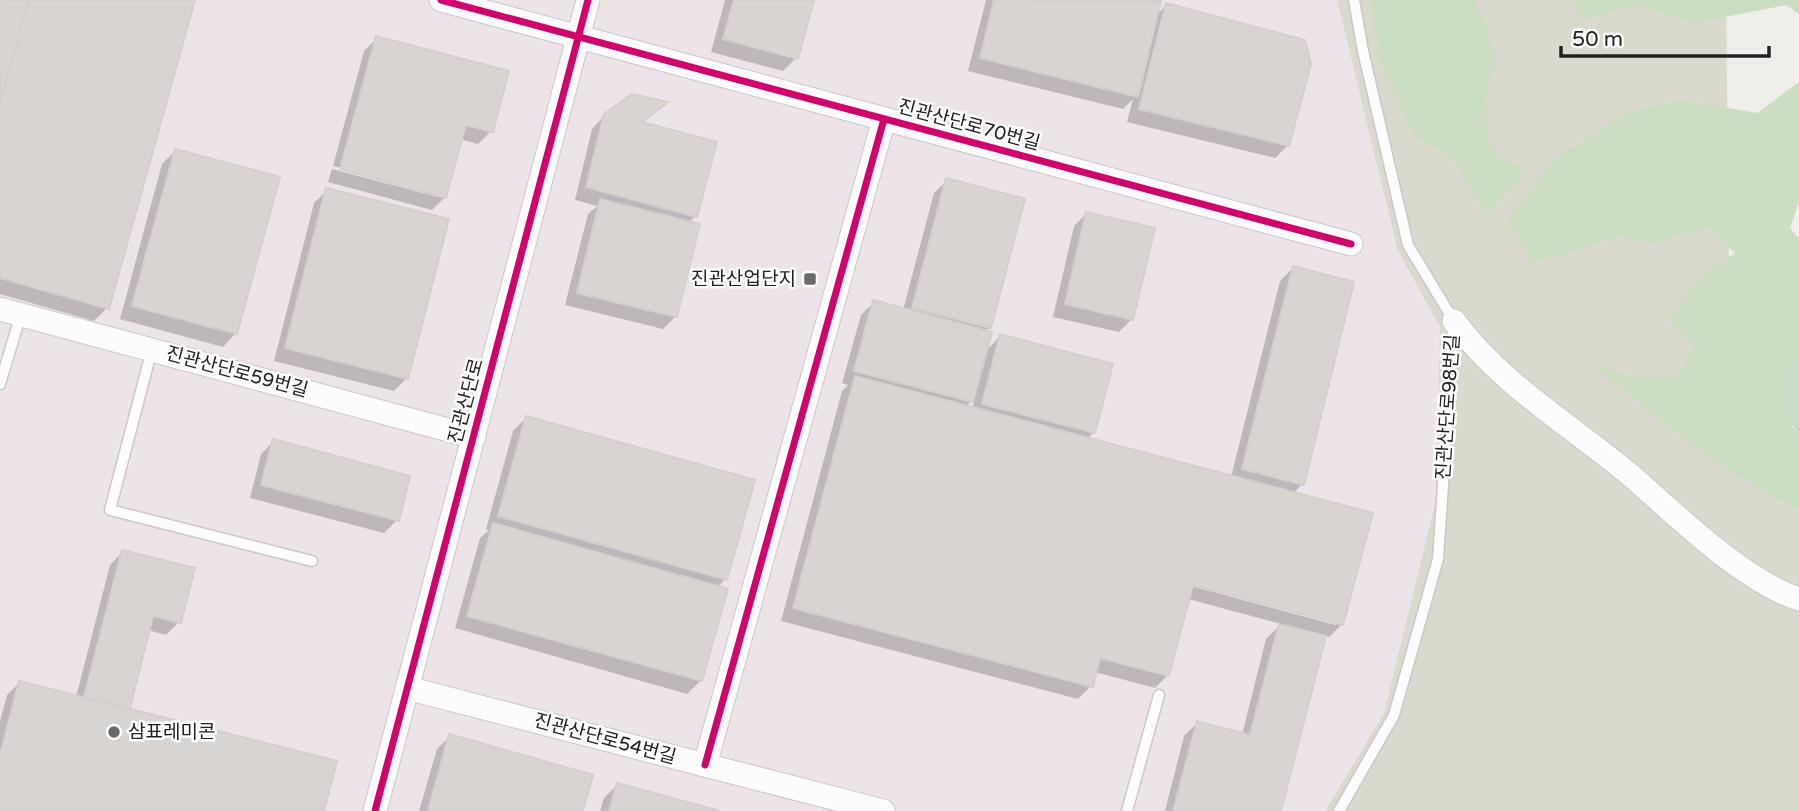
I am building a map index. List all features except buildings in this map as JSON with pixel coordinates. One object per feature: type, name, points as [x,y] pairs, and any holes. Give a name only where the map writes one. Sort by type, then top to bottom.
[{"type":"street","points":[[441,0],[579,37]]},
{"type":"street","name":"진관산단로","points":[[375,811],[588,0]]},
{"type":"street","name":"진관산단로70번길","points":[[579,37],[1351,244]]},
{"type":"street","points":[[705,765],[884,119]]},
{"type":"street","name":"진관산단로59번길","points":[[10,311],[474,437]]},
{"type":"street","points":[[1454,321],[1473,346],[1512,382],[1634,478],[1668,510],[1759,579],[1799,599]]},
{"type":"street","name":"진관산단로54번길","points":[[408,688],[883,811]]},
{"type":"lane","name":"진관산단로98번길","points":[[1339,811],[1394,715],[1438,559],[1454,321],[1408,245],[1363,51],[1354,0]]},
{"type":"lane","points":[[0,384],[10,311]]},
{"type":"lane","points":[[152,349],[110,510],[312,561]]},
{"type":"lane","points":[[1127,811],[1159,695]]},
{"type":"shaded area","points":[[0,0],[1337,0],[1398,250],[1440,327],[1436,500],[1384,713],[1324,811],[0,811]]},
{"type":"shaded area","points":[[1337,0],[1726,0],[1731,445],[1799,483],[1799,811],[1325,811],[1384,713],[1436,500],[1440,327],[1398,251]]},
{"type":"green space","points":[[1371,0],[1475,0],[1496,57],[1484,98],[1488,141],[1501,159],[1526,169],[1487,215],[1450,154],[1415,137],[1379,59]]},
{"type":"green space","points":[[1569,0],[1799,0],[1799,14],[1786,5],[1694,23],[1634,5],[1586,20]]},
{"type":"green space","points":[[1799,82],[1799,201],[1790,228],[1799,239],[1799,359],[1788,365],[1791,425],[1799,434],[1799,509],[1718,462],[1595,366],[1639,378],[1677,378],[1695,343],[1668,320],[1697,281],[1735,253],[1708,227],[1653,244],[1620,236],[1532,263],[1509,220],[1555,158],[1633,111],[1681,100],[1757,113]]},
{"type":"green space","points":[[1799,359],[1799,434],[1786,410],[1785,383],[1788,365]]},
{"type":"cycle path","points":[[441,0],[1351,244]]},
{"type":"cycle path","points":[[375,811],[588,0]]},
{"type":"cycle path","points":[[705,765],[884,119]]},
{"type":"place","name":"진관산업단지","points":[[810,279]]},
{"type":"place","name":"삼표레미콘","points":[[114,732]]}]
